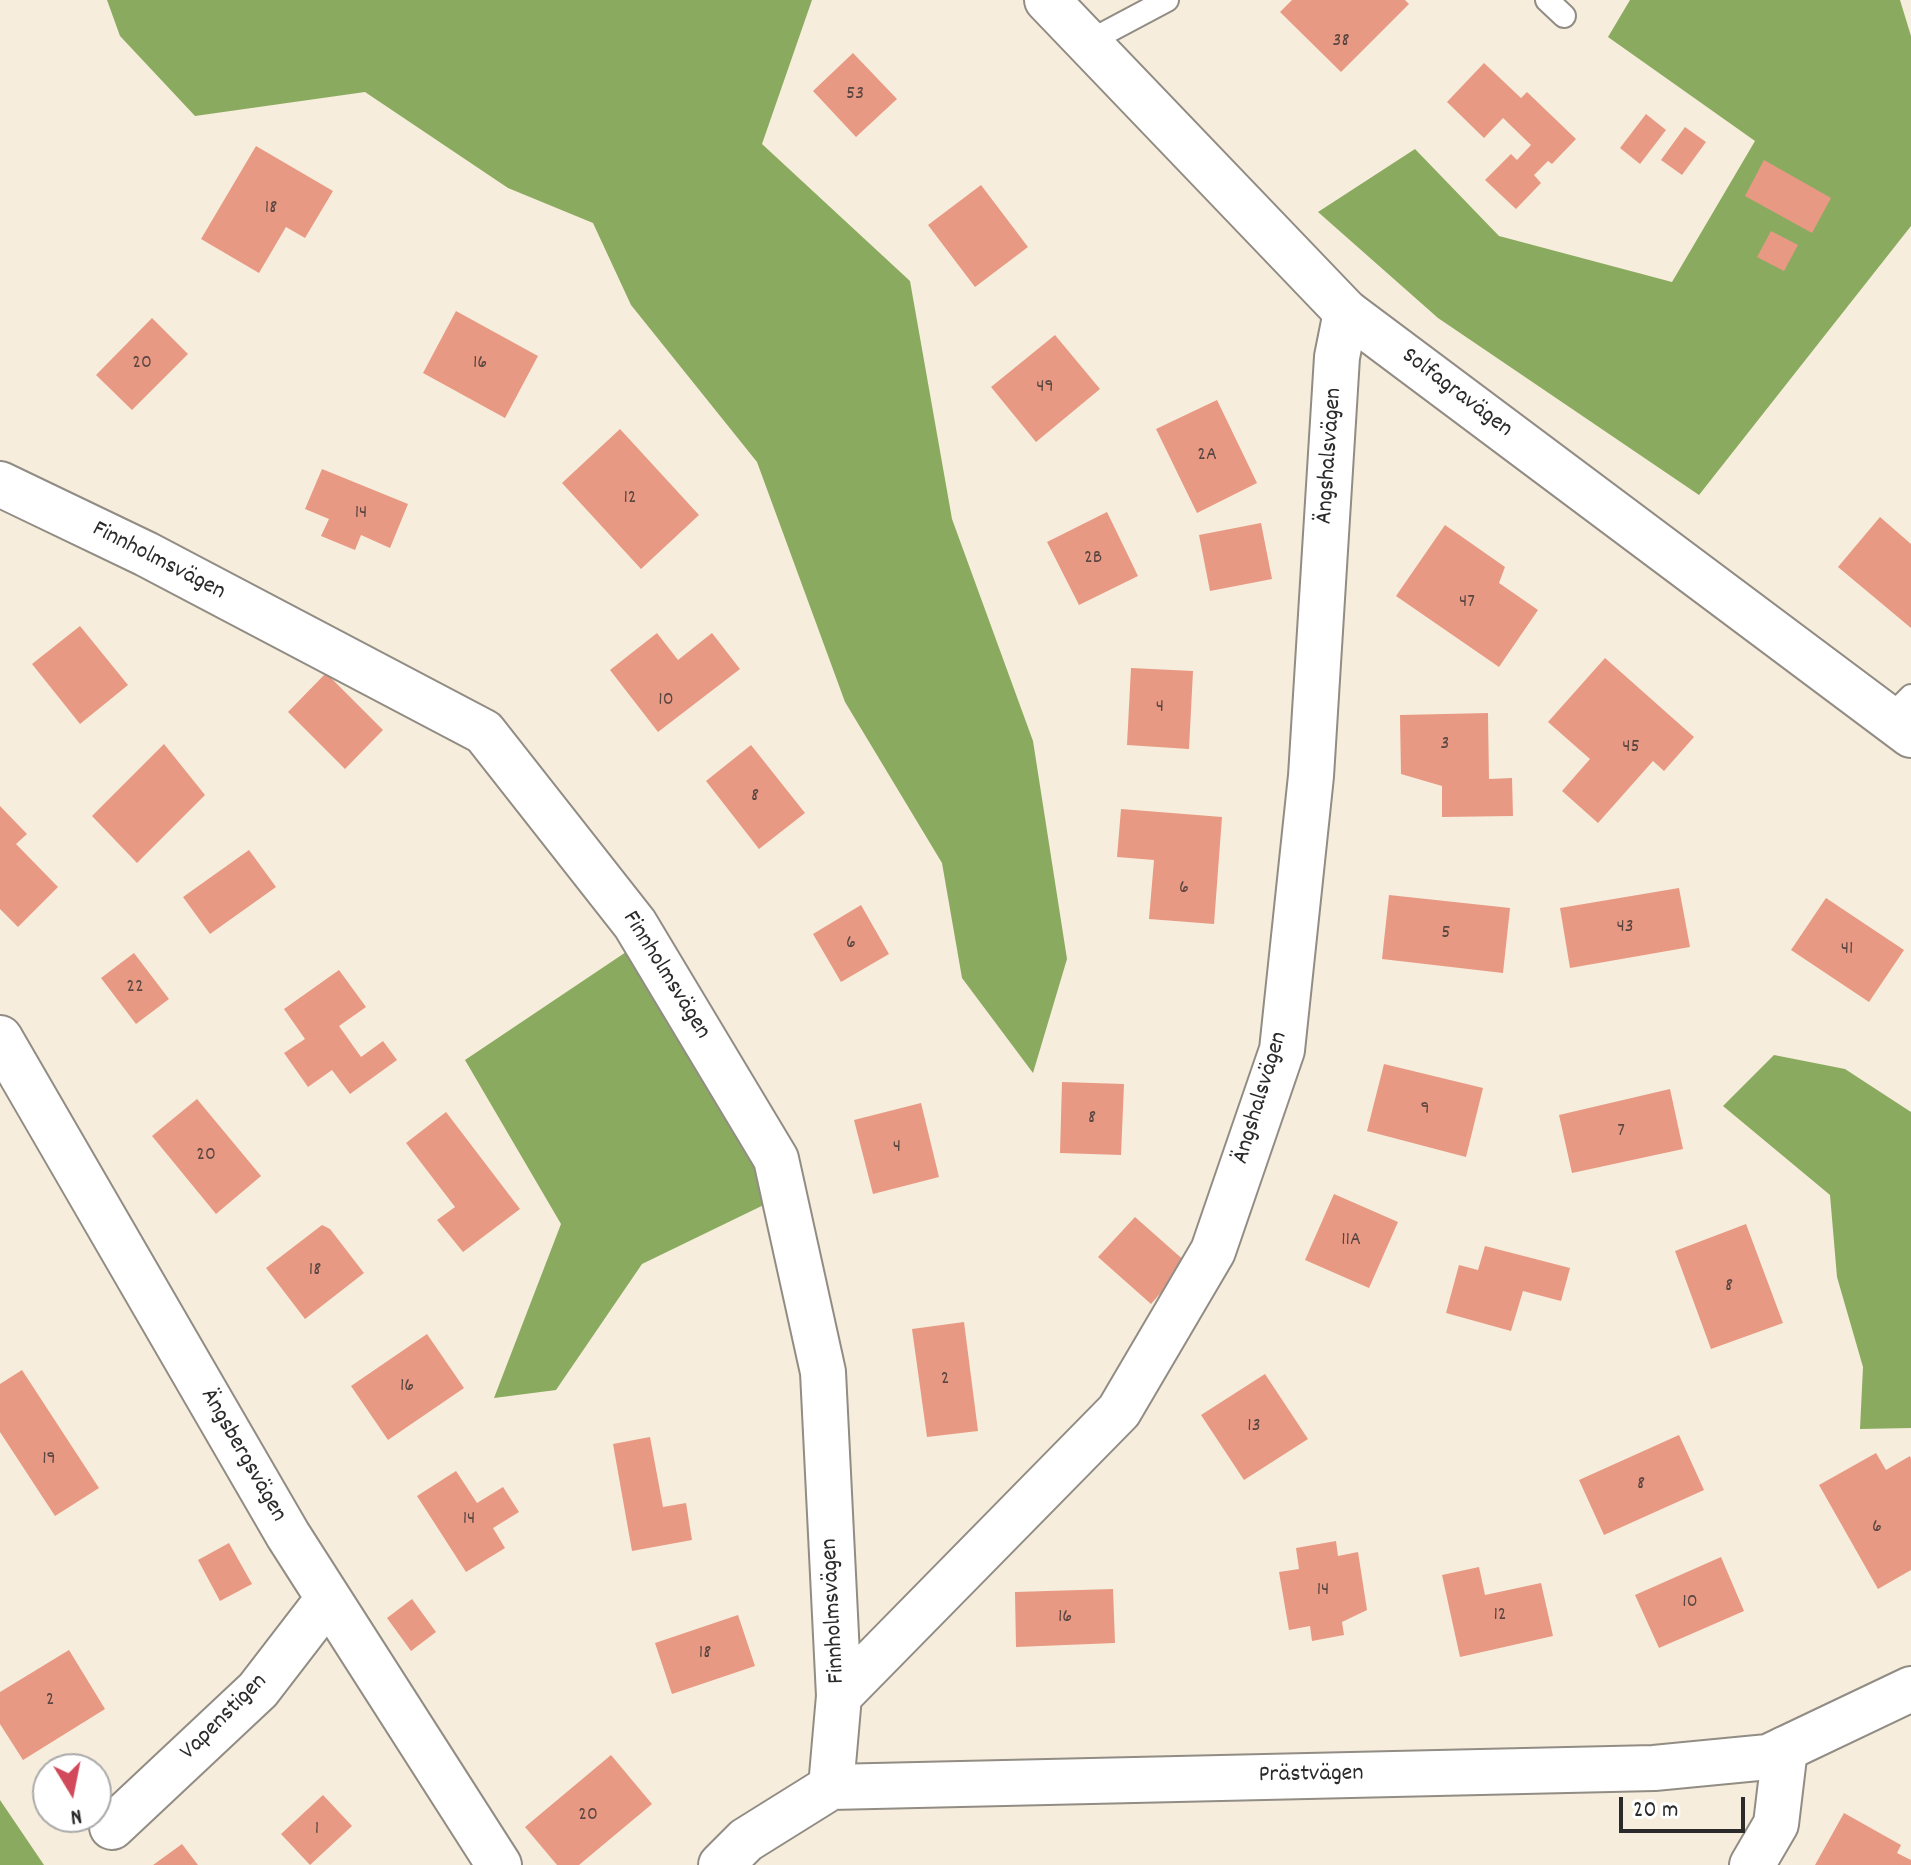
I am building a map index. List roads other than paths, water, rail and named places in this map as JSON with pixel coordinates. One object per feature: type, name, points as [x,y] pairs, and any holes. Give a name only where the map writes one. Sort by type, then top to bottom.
[{"type":"street","name":"Solfagravägen","points":[[1053,2],[1346,312],[1904,716]]},
{"type":"street","name":"Ängshalsvägen","points":[[839,1696],[1119,1411],[1213,1251],[1282,1050],[1311,776],[1337,357],[1346,312]]},
{"type":"street","name":"Finnholmsvägen","points":[[0,484],[146,554],[484,732],[635,924],[776,1159],[823,1372],[839,1696],[831,1787]]},
{"type":"street","name":"Ängsbergsvägen","points":[[0,1038],[328,1599],[499,1865]]},
{"type":"street","name":"Vapenstigen","points":[[112,1827],[258,1690],[328,1599]]},
{"type":"street","name":"Prästvägen","points":[[831,1787],[1654,1768],[1768,1757],[1911,1689]]},
{"type":"street","points":[[1752,1865],[1776,1824],[1785,1749]]},
{"type":"street","points":[[721,1865],[746,1840],[831,1787]]},
{"type":"lane","points":[[1088,42],[1167,0]]},
{"type":"lane","points":[[1547,0],[1564,16]]}]
